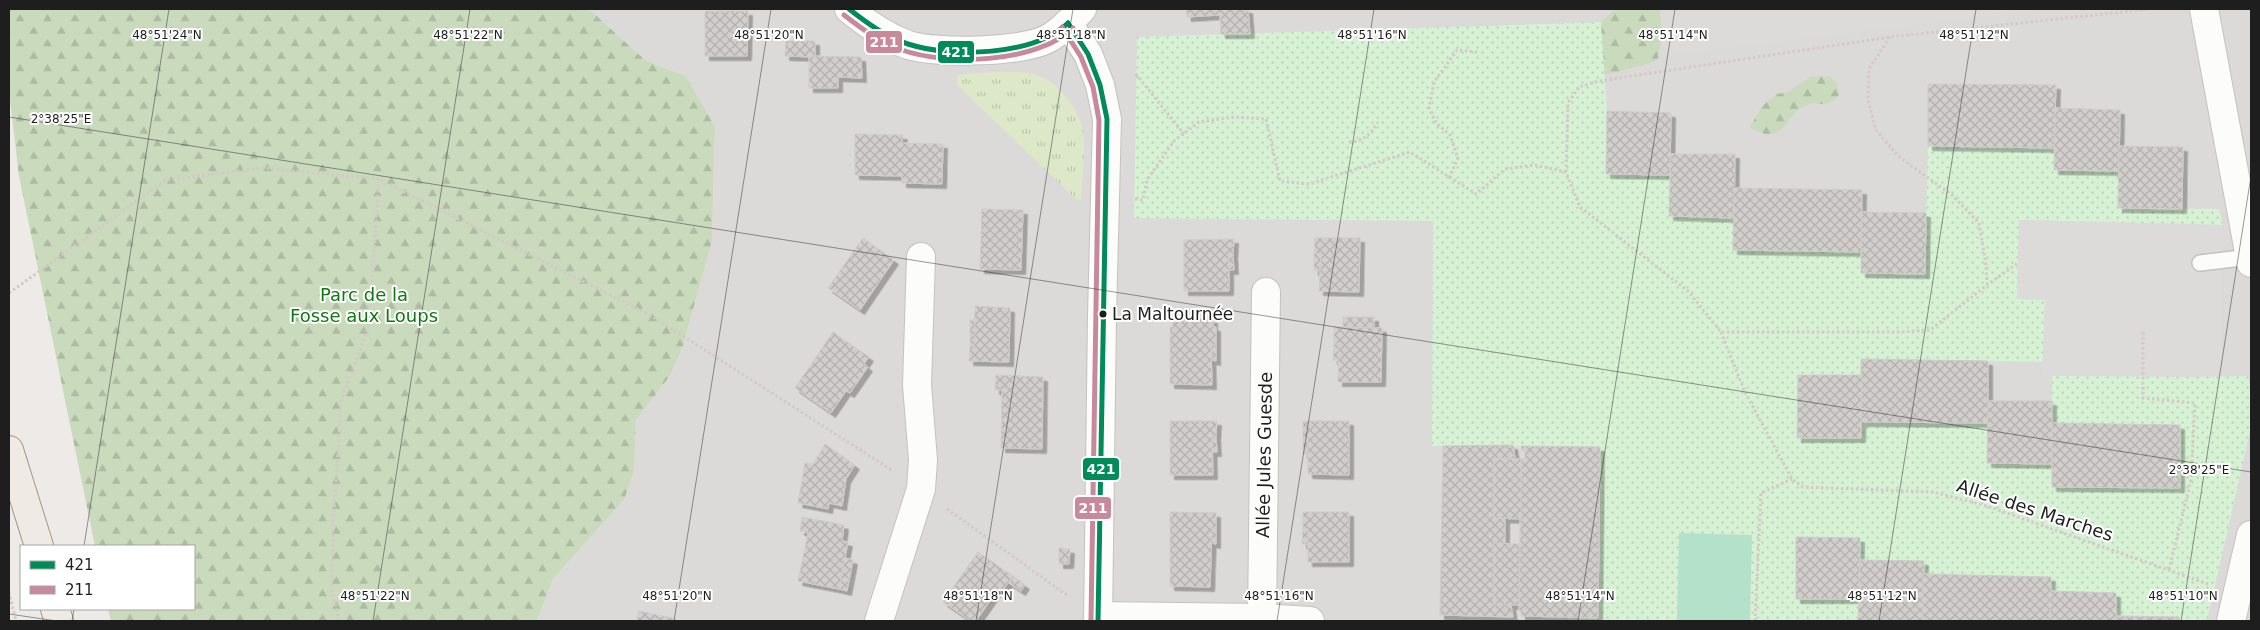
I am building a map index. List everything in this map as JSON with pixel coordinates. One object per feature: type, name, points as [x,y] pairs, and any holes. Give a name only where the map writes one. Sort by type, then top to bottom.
[{"type":"main road","points":[[9,450],[39,545]]},
{"type":"street","points":[[849,9],[878,30],[909,45],[932,50],[958,52],[1027,44],[1050,38],[1075,16],[1100,85],[1107,119],[1098,619],[1262,618],[1310,621]]},
{"type":"street","points":[[2204,9],[2251,260]]},
{"type":"street","points":[[879,621],[921,489],[923,460],[917,384],[921,257]]},
{"type":"street","name":"Allée Jules Guesde","points":[[1262,618],[1266,292]]},
{"type":"street","points":[[2231,621],[2251,534]]},
{"type":"lane","points":[[2200,263],[2251,260]]},
{"type":"path","points":[[1755,621],[1760,493],[1792,479],[1744,390],[1720,332],[1688,291],[1580,207],[1566,172],[1568,103],[1579,87],[1599,81],[1890,37],[2150,9]]},
{"type":"path","points":[[1890,37],[1869,69],[1868,100],[1876,130],[1898,156],[1952,195],[1978,223],[1986,265],[1987,285]]},
{"type":"path","points":[[1449,178],[1458,158],[1450,135],[1436,123],[1430,108],[1434,82],[1457,50],[1478,52]]},
{"type":"path","points":[[1136,74],[1184,134]]},
{"type":"path","points":[[1106,199],[1143,200],[1148,180],[1174,141],[1199,122],[1234,117],[1266,119],[1280,181],[1309,184],[1410,152],[1476,194],[1506,169],[1535,165],[1566,172]]},
{"type":"path","points":[[1349,142],[1361,141],[1369,135],[1378,122]]},
{"type":"path","points":[[9,293],[166,180],[263,168],[379,179],[652,316],[921,489],[1071,598]]},
{"type":"path","points":[[339,621],[332,592],[333,527],[341,401],[369,325],[379,179]]},
{"type":"path","points":[[1720,332],[1901,332],[1930,330],[2018,263]]},
{"type":"path","points":[[2143,332],[2143,398],[2195,402],[2191,480],[2169,570]]},
{"type":"path","name":"Allée des Marches","points":[[1792,479],[1803,487],[1933,492],[1988,506],[2212,585]]},
{"type":"path","points":[[9,592],[16,621]]},
{"type":"shaded area","points":[[589,9],[2251,9],[2251,621],[537,621],[553,579],[624,500],[634,472],[636,420],[670,376],[683,346],[712,241],[715,127],[686,76],[646,61]]},
{"type":"shaded area","points":[[1660,9],[2044,9],[1658,56],[1662,37]]},
{"type":"shaded area","points":[[2019,220],[2223,225],[2221,376],[2042,376],[2045,300],[2017,299]]},
{"type":"green space","name":"Parc de la Fosse aux Loups","points":[[9,9],[589,9],[646,61],[686,76],[715,127],[712,241],[683,346],[670,376],[636,420],[634,472],[624,500],[553,579],[537,621],[111,621],[108,610],[195,610],[195,545],[95,545],[19,176],[9,91]]},
{"type":"green space","points":[[1615,9],[1660,9],[1663,37],[1658,59],[1610,74],[1591,75],[1468,26],[1601,22]]},
{"type":"green space","points":[[1601,22],[1607,111],[1606,174],[1670,175],[1670,216],[1734,218],[1733,250],[1861,252],[1861,273],[1925,274],[1928,146],[2054,148],[2119,171],[2118,208],[2219,209],[2223,225],[2019,220],[2017,299],[2045,300],[2043,362],[1861,359],[1862,375],[1797,438],[1861,438],[1861,422],[1988,423],[1987,463],[2052,464],[2052,487],[2180,487],[2180,425],[2052,423],[2052,376],[2248,376],[2251,394],[2250,431],[2207,621],[1568,621],[1568,618],[1598,618],[1600,447],[1432,446],[1433,221],[1134,218],[1137,37]]},
{"type":"green space","points":[[1024,72],[1043,77],[1059,89],[1072,104],[1081,122],[1084,139],[1081,200],[1077,200],[957,85],[958,75]]},
{"type":"green space","points":[[1829,76],[1837,83],[1839,95],[1829,103],[1807,105],[1799,109],[1778,132],[1771,134],[1762,133],[1750,127],[1762,106],[1777,94],[1788,92],[1810,77]]},
{"type":"green space","points":[[1679,533],[1752,535],[1750,621],[1677,621]]},
{"type":"building","points":[[1186,9],[1248,9],[1250,34],[1221,34],[1220,15],[1187,17]]},
{"type":"building","points":[[705,11],[748,11],[747,56],[705,56]]},
{"type":"building","points":[[786,41],[815,41],[815,57],[785,56]]},
{"type":"building","points":[[809,56],[861,57],[862,78],[838,77],[838,88],[809,88]]},
{"type":"building","points":[[1928,84],[2056,85],[2054,148],[1928,146]]},
{"type":"building","points":[[2055,108],[2120,110],[2119,171],[2054,170]]},
{"type":"building","points":[[1607,111],[1671,113],[1670,175],[1606,174]]},
{"type":"building","points":[[855,134],[903,135],[902,143],[943,144],[942,184],[902,183],[902,176],[855,175]]},
{"type":"building","points":[[2119,146],[2183,147],[2182,209],[2118,208]]},
{"type":"building","points":[[1671,154],[1735,154],[1734,218],[1669,216]]},
{"type":"building","points":[[1734,188],[1862,190],[1861,252],[1733,250]]},
{"type":"building","points":[[982,209],[1023,210],[1021,270],[980,269]]},
{"type":"building","points":[[1862,212],[1926,213],[1925,274],[1861,273]]},
{"type":"building","points":[[863,238],[894,260],[860,310],[828,288]]},
{"type":"building","points":[[1315,238],[1360,238],[1359,292],[1319,291],[1321,254],[1314,254]]},
{"type":"building","points":[[1234,239],[1233,255],[1229,255],[1229,291],[1184,291],[1184,240]]},
{"type":"building","points":[[1314,254],[1321,254],[1320,270],[1314,271]]},
{"type":"building","points":[[1229,255],[1233,255],[1234,270],[1229,270]]},
{"type":"building","points":[[975,306],[1010,308],[1009,362],[969,361],[970,346],[974,346]]},
{"type":"building","points":[[1343,317],[1374,317],[1374,328],[1343,327]]},
{"type":"building","points":[[1172,318],[1213,319],[1213,327],[1216,327],[1216,345],[1211,345],[1212,385],[1170,384],[1170,327],[1173,327]]},
{"type":"building","points":[[970,320],[975,320],[974,346],[970,346]]},
{"type":"building","points":[[1334,327],[1382,328],[1381,382],[1338,382],[1339,344],[1334,344]]},
{"type":"building","points":[[833,332],[869,357],[864,364],[868,367],[850,393],[846,391],[831,413],[795,388]]},
{"type":"building","points":[[1334,344],[1339,344],[1339,360],[1333,360]]},
{"type":"building","points":[[1211,345],[1216,345],[1216,361],[1212,360]]},
{"type":"building","points":[[1861,359],[1988,361],[1988,423],[1861,422]]},
{"type":"building","points":[[996,375],[1043,377],[1042,449],[1001,448],[1002,390],[995,390]]},
{"type":"building","points":[[1798,375],[1862,375],[1861,438],[1797,438]]},
{"type":"building","points":[[1988,401],[2052,401],[2052,464],[1987,463]]},
{"type":"building","points":[[1170,421],[1217,421],[1216,436],[1212,436],[1213,475],[1170,475]]},
{"type":"building","points":[[1303,421],[1349,421],[1349,475],[1308,474],[1308,438],[1303,438]]},
{"type":"building","points":[[2052,423],[2180,425],[2180,488],[2052,487]]},
{"type":"building","points":[[1212,436],[1216,436],[1217,452],[1212,452]]},
{"type":"building","points":[[1303,438],[1308,438],[1308,454],[1303,454]]},
{"type":"building","points":[[825,444],[855,465],[846,479],[842,506],[829,503],[828,509],[798,503],[805,463],[813,464]]},
{"type":"building","points":[[1513,445],[1515,458],[1494,459],[1494,518],[1505,518],[1505,544],[1494,543],[1494,604],[1511,605],[1513,617],[1440,615],[1443,446]]},
{"type":"building","points":[[1521,446],[1600,447],[1598,618],[1521,616],[1521,611],[1519,610],[1521,459],[1525,458],[1525,451],[1522,451]]},
{"type":"building","points":[[1494,459],[1521,459],[1521,519],[1494,518]]},
{"type":"building","points":[[1170,512],[1216,513],[1216,528],[1212,528],[1210,587],[1170,586]]},
{"type":"building","points":[[1303,512],[1349,512],[1349,562],[1308,562],[1308,529],[1303,529]]},
{"type":"building","points":[[802,517],[844,525],[842,541],[848,542],[839,589],[798,581],[808,533],[800,531]]},
{"type":"building","points":[[1212,528],[1216,528],[1216,544],[1211,543]]},
{"type":"building","points":[[1303,529],[1308,529],[1308,544],[1302,544]]},
{"type":"building","points":[[1796,537],[1860,538],[1859,599],[1796,599]]},
{"type":"building","points":[[1494,543],[1520,544],[1519,605],[1494,604]]},
{"type":"building","points":[[1059,548],[1070,549],[1069,564],[1059,564]]},
{"type":"building","points":[[978,552],[1013,576],[1003,590],[999,588],[976,621],[971,621],[943,602]]},
{"type":"building","points":[[845,558],[853,560],[847,591],[839,589]]},
{"type":"building","points":[[1860,560],[1924,561],[1923,621],[1858,621]]},
{"type":"building","points":[[1923,574],[2051,577],[2050,621],[1923,621]]},
{"type":"building","points":[[1013,576],[1025,585],[1021,591],[1009,583]]},
{"type":"building","points":[[2050,591],[2116,593],[2116,621],[2050,621]]},
{"type":"building","points":[[639,611],[676,619],[676,621],[637,621]]},
{"type":"building","points":[[2116,616],[2179,617],[2179,621],[2116,621]]},
{"type":"transit line","name":"421","points":[[849,9],[892,38],[908,44],[946,51],[969,52],[1014,48],[1053,34],[1068,23]]},
{"type":"transit line","name":"211","points":[[844,15],[887,44],[921,55],[943,58],[967,59],[1015,55],[1057,40],[1073,28]]},
{"type":"transit line","name":"421","points":[[1068,23],[1088,54],[1100,85],[1107,119],[1098,621]]},
{"type":"transit line","name":"211","points":[[1062,27],[1081,57],[1093,87],[1099,120],[1091,621]]},
{"type":"place","name":"La Maltournée","points":[[1103,314]]}]
